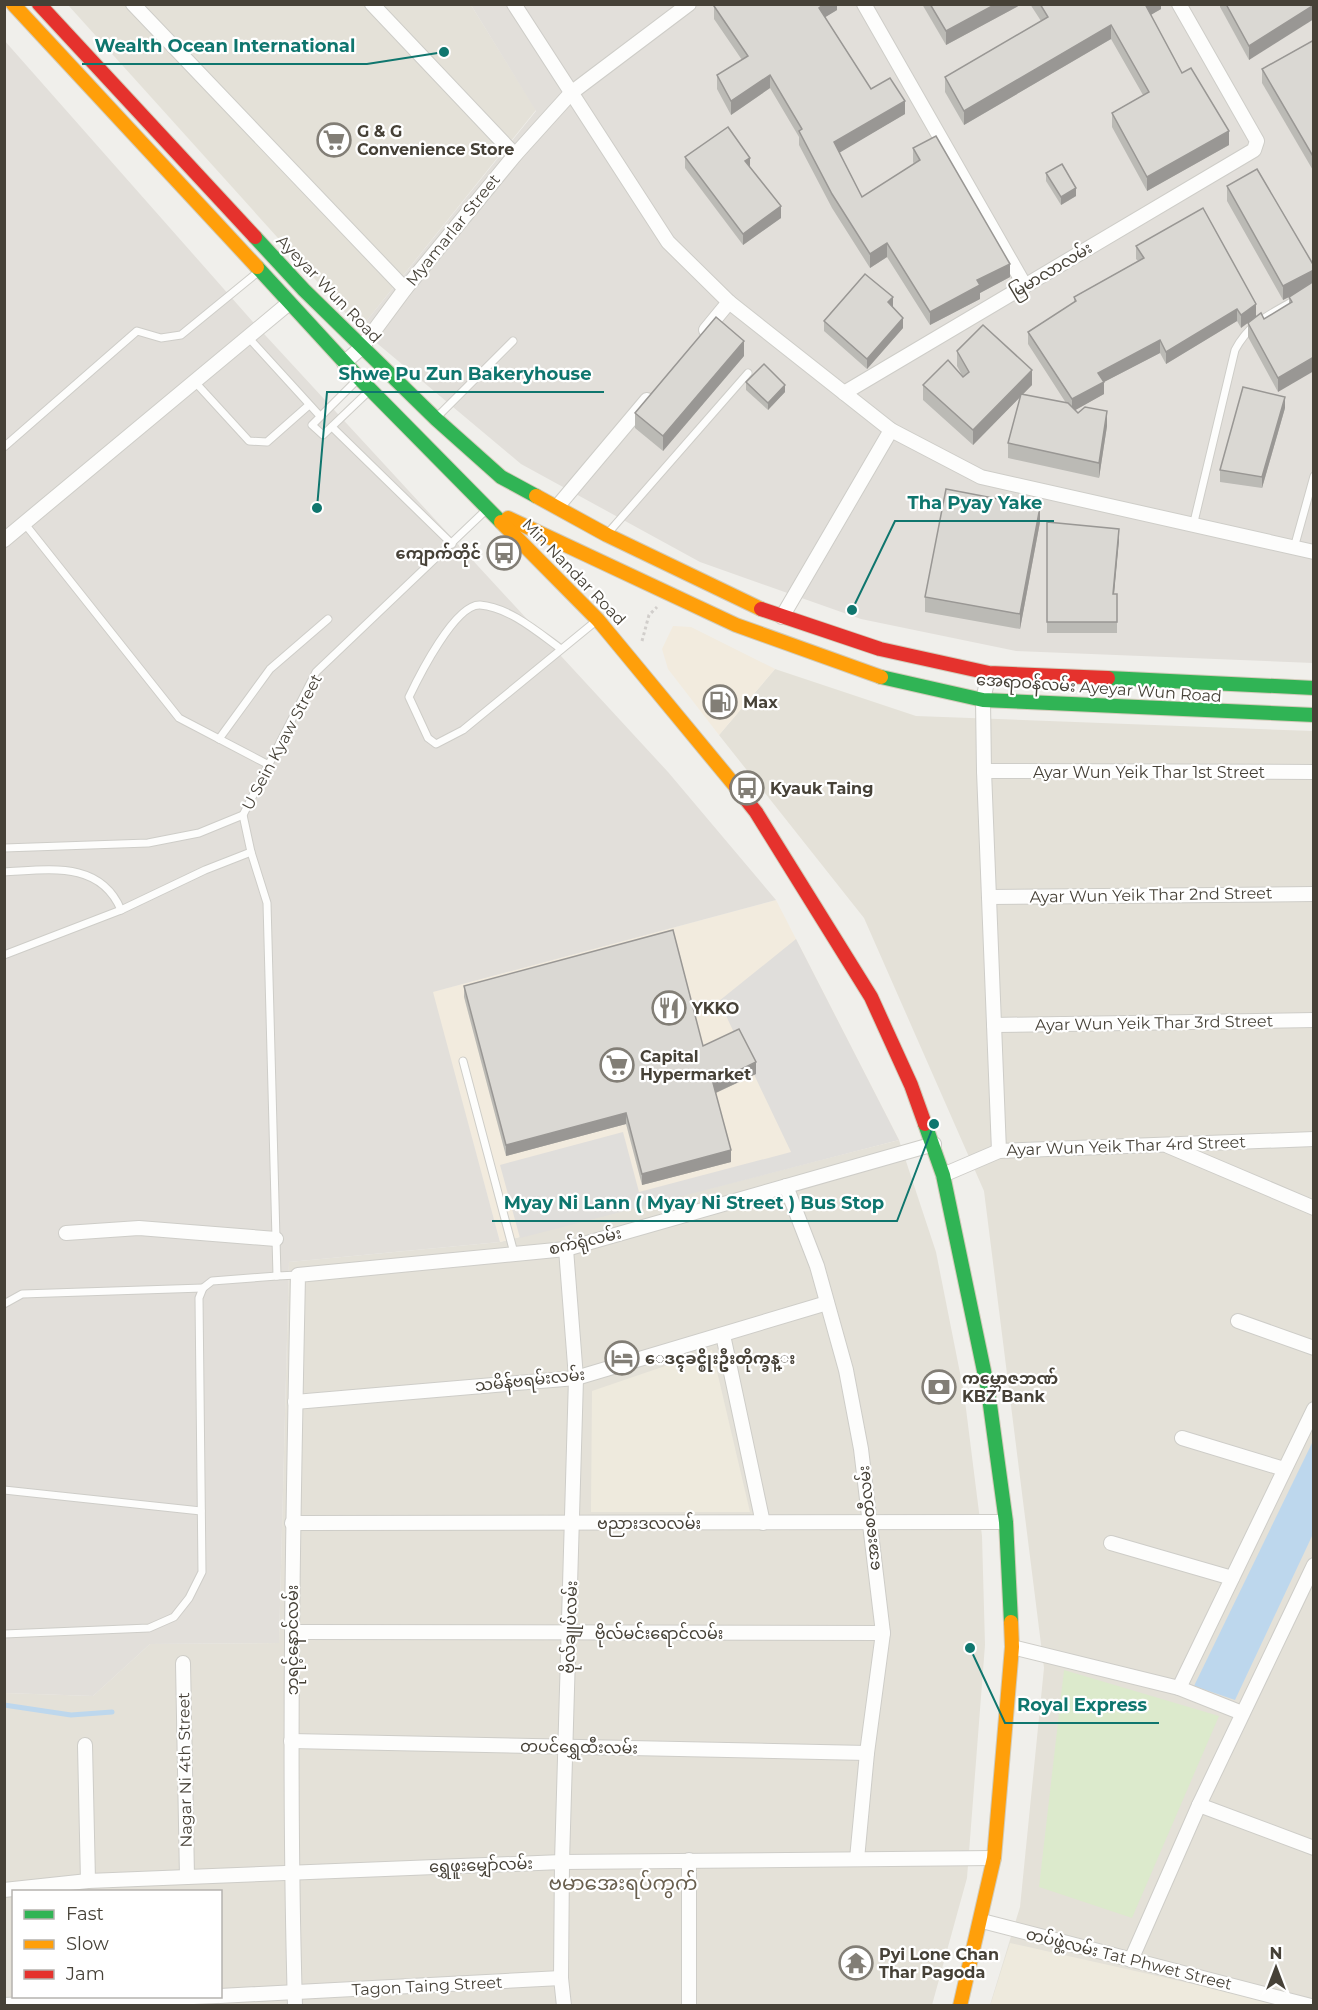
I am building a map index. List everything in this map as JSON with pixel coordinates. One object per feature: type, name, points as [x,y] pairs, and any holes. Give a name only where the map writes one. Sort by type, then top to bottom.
[{"type":"main road","name":"Ayeyar Wun Road","points":[[13,4],[370,389],[492,494],[683,602]]},
{"type":"main road","name":"Ayeyar Wun Road","points":[[39,4],[304,290],[436,419],[492,494],[557,507],[606,535],[699,580]]},
{"type":"main road","name":"Min Nandar Road","points":[[492,494],[598,620],[644,670],[756,812],[871,997],[892,1041],[934,1144],[943,1175],[988,1390],[1006,1522],[1012,1647],[994,1858],[982,1921],[960,2006]]},
{"type":"main road","name":"အေရာဝန်လမ်း Ayeyar Wun Road","points":[[699,580],[749,605],[880,649],[988,674],[1314,688]]},
{"type":"main road","name":"အေရာဝန်လမ်း Ayeyar Wun Road","points":[[683,602],[754,632],[870,674],[983,700],[1314,715]]},
{"type":"street","points":[[133,4],[405,289]]},
{"type":"street","points":[[372,4],[515,155]]},
{"type":"street","points":[[513,4],[668,242],[729,302],[891,430],[981,477],[1314,552]]},
{"type":"street","name":"Myamarlar Street","points":[[344,363],[362,347],[405,289],[515,155],[571,93],[689,4]]},
{"type":"street","points":[[864,4],[1025,286]]},
{"type":"street","name":"မြမာလာလမ်း","points":[[844,393],[1254,150],[1257,141],[1179,4]]},
{"type":"street","points":[[699,338],[729,302]]},
{"type":"street","points":[[4,540],[289,303]]},
{"type":"street","points":[[557,507],[654,391]]},
{"type":"street","points":[[782,616],[891,430]]},
{"type":"street","points":[[988,674],[983,700],[984,771],[999,1151]]},
{"type":"street","name":"Ayar Wun Yeik Thar 1st Street","points":[[984,771],[1314,772]]},
{"type":"street","name":"Ayar Wun Yeik Thar 2nd Street","points":[[989,897],[1314,894]]},
{"type":"street","name":"Ayar Wun Yeik Thar 3rd Street","points":[[994,1025],[1314,1020]]},
{"type":"street","name":"Ayar Wun Yeik Thar 4rd Street","points":[[943,1175],[999,1151],[1314,1139]]},
{"type":"street","name":"စက်ရုံလမ်း","points":[[298,1275],[566,1249],[934,1144]]},
{"type":"street","points":[[1163,1144],[1314,1208]]},
{"type":"street","name":"အေးစေတီလမ်း","points":[[786,1186],[817,1266],[846,1370],[861,1449],[868,1523],[883,1633],[867,1753],[857,1859]]},
{"type":"street","points":[[66,1233],[140,1228],[276,1239]]},
{"type":"street","name":"ဗိုလ်ချုပ်လမ်း","points":[[564,2006],[561,1978],[562,1862],[576,1378],[566,1249]]},
{"type":"street","name":"ဘုရင့်နောင်လမ်း","points":[[294,1999],[291,1873],[292,1523],[298,1275]]},
{"type":"street","name":"သမိန်ဗရမ်းလမ်း","points":[[295,1402],[576,1378],[828,1303]]},
{"type":"street","points":[[1238,1321],[1314,1348]]},
{"type":"street","points":[[723,1335],[763,1523]]},
{"type":"street","points":[[1179,1688],[1314,1409]]},
{"type":"street","points":[[1182,1438],[1284,1469]]},
{"type":"street","name":"ဗညားဒလလမ်း","points":[[292,1523],[1006,1522]]},
{"type":"street","points":[[1111,1543],[1232,1578]]},
{"type":"street","points":[[1131,1960],[1199,1805],[1314,1565]]},
{"type":"street","name":"ဗိုလ်မင်းရောင်လမ်း","points":[[292,1632],[883,1633]]},
{"type":"street","points":[[1012,1647],[1179,1688],[1242,1713]]},
{"type":"street","name":"Nagar Ni 4th Street","points":[[183,1663],[187,1877]]},
{"type":"street","name":"တပင်ရွှေထီးလမ်း","points":[[291,1741],[867,1753]]},
{"type":"street","points":[[85,1745],[88,1881]]},
{"type":"street","points":[[1199,1805],[1314,1848]]},
{"type":"street","name":"ရွှေဖူးမျှော်လမ်း","points":[[4,1890],[40,1888],[88,1881],[562,1862],[994,1858]]},
{"type":"street","points":[[689,1860],[689,2006]]},
{"type":"street","name":"တပ်ဖွဲ့လမ်း Tat Phwet Street","points":[[982,1921],[1306,2005]]},
{"type":"street","name":"Tagon Taing Street","points":[[222,1996],[294,1999],[561,1978]]},
{"type":"street","name":"Tagon Taing Street","points":[[4,2005],[39,2002],[152,2002],[197,1998]]},
{"type":"lane","points":[[4,447],[137,331],[161,339],[181,335],[260,270]]},
{"type":"lane","points":[[1193,526],[1235,350],[1244,333],[1256,323],[1304,294]]},
{"type":"lane","points":[[248,337],[320,416]]},
{"type":"lane","points":[[436,419],[513,341]]},
{"type":"lane","points":[[606,535],[747,373]]},
{"type":"lane","points":[[358,378],[312,425],[323,435],[370,389]]},
{"type":"lane","points":[[195,382],[249,441],[258,443],[267,442],[309,405]]},
{"type":"lane","points":[[332,427],[452,544]]},
{"type":"lane","points":[[1294,548],[1314,476]]},
{"type":"lane","name":"U Sein Kyaw Street","points":[[278,1276],[267,903],[251,852],[243,815],[267,764],[316,672],[452,544],[492,494]]},
{"type":"lane","points":[[25,524],[178,718],[267,764]]},
{"type":"lane","points":[[561,649],[497,609],[479,605],[466,608],[424,664],[409,697],[428,738],[436,744],[463,730],[598,620]]},
{"type":"lane","points":[[219,739],[270,669],[328,619]]},
{"type":"lane","points":[[4,848],[148,843],[199,833],[243,815]]},
{"type":"lane","points":[[4,955],[121,910],[205,870],[251,852]]},
{"type":"lane","points":[[4,872],[75,871],[94,878],[115,896],[121,910]]},
{"type":"lane","points":[[463,1061],[514,1253]]},
{"type":"lane","points":[[4,1634],[148,1628],[174,1617],[189,1598],[201,1572],[199,1298],[203,1288],[212,1281],[298,1275]]},
{"type":"lane","points":[[4,1304],[22,1294],[203,1288]]},
{"type":"lane","points":[[4,1490],[201,1511]]},
{"type":"path","points":[[644,670],[642,632],[649,615],[656,607],[683,602]]},
{"type":"shaded area","points":[[68,5],[471,5],[536,110],[360,329]]},
{"type":"shaded area","points":[[471,5],[1313,5],[1313,663],[1016,651],[861,619],[700,562],[521,464],[360,329],[536,111]]},
{"type":"shaded area","points":[[4,40],[253,322],[668,772],[776,900],[433,992],[500,1242],[289,1262],[279,1643],[150,1644],[93,1696],[5,1693]]},
{"type":"shaded area","name":"Max","points":[[673,626],[691,627],[775,669],[719,735],[668,669],[662,649]]},
{"type":"shaded area","points":[[775,669],[916,716],[1313,731],[1313,2005],[990,2005],[1020,1907],[1044,1668],[984,1191],[864,918],[719,735]]},
{"type":"shaded area","points":[[776,900],[899,1140],[500,1242],[432,992]]},
{"type":"shaded area","points":[[796,939],[899,1140],[520,1238],[500,1165],[623,1132],[639,1192],[791,1152],[719,1001]]},
{"type":"shaded area","points":[[899,1140],[936,1252],[964,1393],[982,1536],[985,1645],[967,1878],[932,2005],[5,2006],[5,1693],[93,1696],[150,1644],[279,1643],[289,1262],[500,1242]]},
{"type":"shaded area","points":[[712,1350],[750,1512],[591,1512],[592,1391]]},
{"type":"shaded area","points":[[1010,1943],[1286,2005],[990,2006]]},
{"type":"green space","points":[[1064,1670],[1219,1716],[1132,1918],[1039,1887]]},
{"type":"water","points":[[1313,1441],[1313,1534],[1235,1700],[1194,1686]]},
{"type":"building","points":[[716,4],[824,4],[819,8],[871,89],[890,78],[905,101],[834,142],[862,197],[920,160],[913,148],[936,136],[1010,264],[977,280],[980,285],[930,312],[887,243],[870,254],[832,194],[799,131],[802,129],[770,75],[731,101],[717,75],[748,56],[714,6]]},
{"type":"building","points":[[930,4],[996,4],[946,31]]},
{"type":"building","points":[[1040,4],[1145,4],[1182,73],[1191,68],[1229,131],[1147,177],[1112,113],[1149,92],[1111,25],[964,111],[945,77],[1048,17]]},
{"type":"building","points":[[1226,4],[1314,4],[1314,5],[1249,46]]},
{"type":"building","points":[[1314,40],[1314,158],[1262,69]]},
{"type":"building","points":[[728,127],[750,158],[745,161],[781,206],[743,234],[685,157]]},
{"type":"building","points":[[1062,164],[1076,188],[1061,197],[1046,173]]},
{"type":"building","points":[[1257,169],[1314,266],[1314,270],[1283,286],[1227,186]]},
{"type":"building","points":[[1203,208],[1256,304],[1241,315],[1237,309],[1166,352],[1160,340],[1098,373],[1104,382],[1072,399],[1028,332],[1076,301],[1074,297],[1144,258],[1136,246]]},
{"type":"building","points":[[865,274],[893,297],[888,302],[903,318],[867,359],[824,321]]},
{"type":"building","points":[[1314,281],[1314,357],[1278,378],[1248,323],[1261,313],[1264,319],[1292,302],[1289,297]]},
{"type":"building","points":[[716,317],[744,341],[663,436],[635,413]]},
{"type":"building","points":[[983,325],[1032,370],[973,430],[923,385],[948,360],[963,377],[969,372],[957,351]]},
{"type":"building","points":[[764,364],[785,385],[768,403],[746,382]]},
{"type":"building","points":[[1243,387],[1285,397],[1262,477],[1220,470]]},
{"type":"building","points":[[1021,394],[1068,403],[1078,413],[1085,407],[1107,411],[1099,463],[1008,443]]},
{"type":"building","points":[[946,489],[1040,507],[1020,614],[925,597]]},
{"type":"building","points":[[1047,522],[1119,529],[1113,594],[1117,594],[1117,622],[1047,622]]},
{"type":"building","name":"Capital Hypermarket","points":[[673,930],[703,1046],[739,1029],[756,1062],[713,1083],[731,1150],[642,1174],[626,1113],[506,1145],[464,986]]},
{"type":"waterway","points":[[4,1705],[71,1715],[112,1712]]},
{"type":"traffic: fast","points":[[255,237],[304,290],[436,419],[501,477],[536,496]]},
{"type":"traffic: fast","points":[[257,267],[359,378],[501,522]]},
{"type":"traffic: fast","points":[[881,677],[983,700],[1314,715]]},
{"type":"traffic: fast","points":[[1108,678],[1314,688]]},
{"type":"traffic: fast","points":[[925,1124],[943,1175],[988,1390],[1006,1522],[1011,1622]]},
{"type":"traffic: slow","points":[[13,4],[257,267]]},
{"type":"traffic: slow","points":[[536,496],[607,535],[761,609]]},
{"type":"traffic: slow","points":[[508,518],[736,625],[881,677]]},
{"type":"traffic: slow","points":[[501,522],[598,620],[736,787]]},
{"type":"traffic: slow","points":[[960,2006],[994,1858],[1012,1647],[1011,1622]]},
{"type":"traffic: jam","points":[[39,4],[255,237]]},
{"type":"traffic: jam","points":[[761,609],[880,649],[989,673],[1108,678]]},
{"type":"traffic: jam","points":[[736,787],[756,812],[871,997],[911,1085],[925,1124]]},
{"type":"place","name":"Wealth Ocean International","points":[[444,52]]},
{"type":"place","name":"G & G Convenience Store","points":[[334,140]]},
{"type":"place","name":"Shwe Pu Zun Bakeryhouse","points":[[317,508]]},
{"type":"place","name":"ကျောက်တိုင်","points":[[504,553]]},
{"type":"place","name":"Tha Pyay Yake","points":[[852,610]]},
{"type":"place","name":"Max","points":[[720,702]]},
{"type":"place","name":"Kyauk Taing","points":[[747,788]]},
{"type":"place","name":"YKKO","points":[[669,1008]]},
{"type":"place","name":"Capital Hypermarket","points":[[617,1065]]},
{"type":"place","name":"Myay Ni Lann ( Myay Ni Street ) Bus Stop","points":[[934,1124]]},
{"type":"place","name":"ေဒၚခင္စိုးဦးတိုက္ခန္း","points":[[622,1358]]},
{"type":"place","name":"ကမ္ဘောဇဘဏ် KBZ Bank","points":[[939,1387]]},
{"type":"place","name":"Royal Express","points":[[970,1648]]},
{"type":"place","name":"Pyi Lone Chan Thar Pagoda","points":[[856,1963]]},
{"type":"district","name":"ဗမာအေးရပ်ကွက်","points":[[623,1883]]}]
